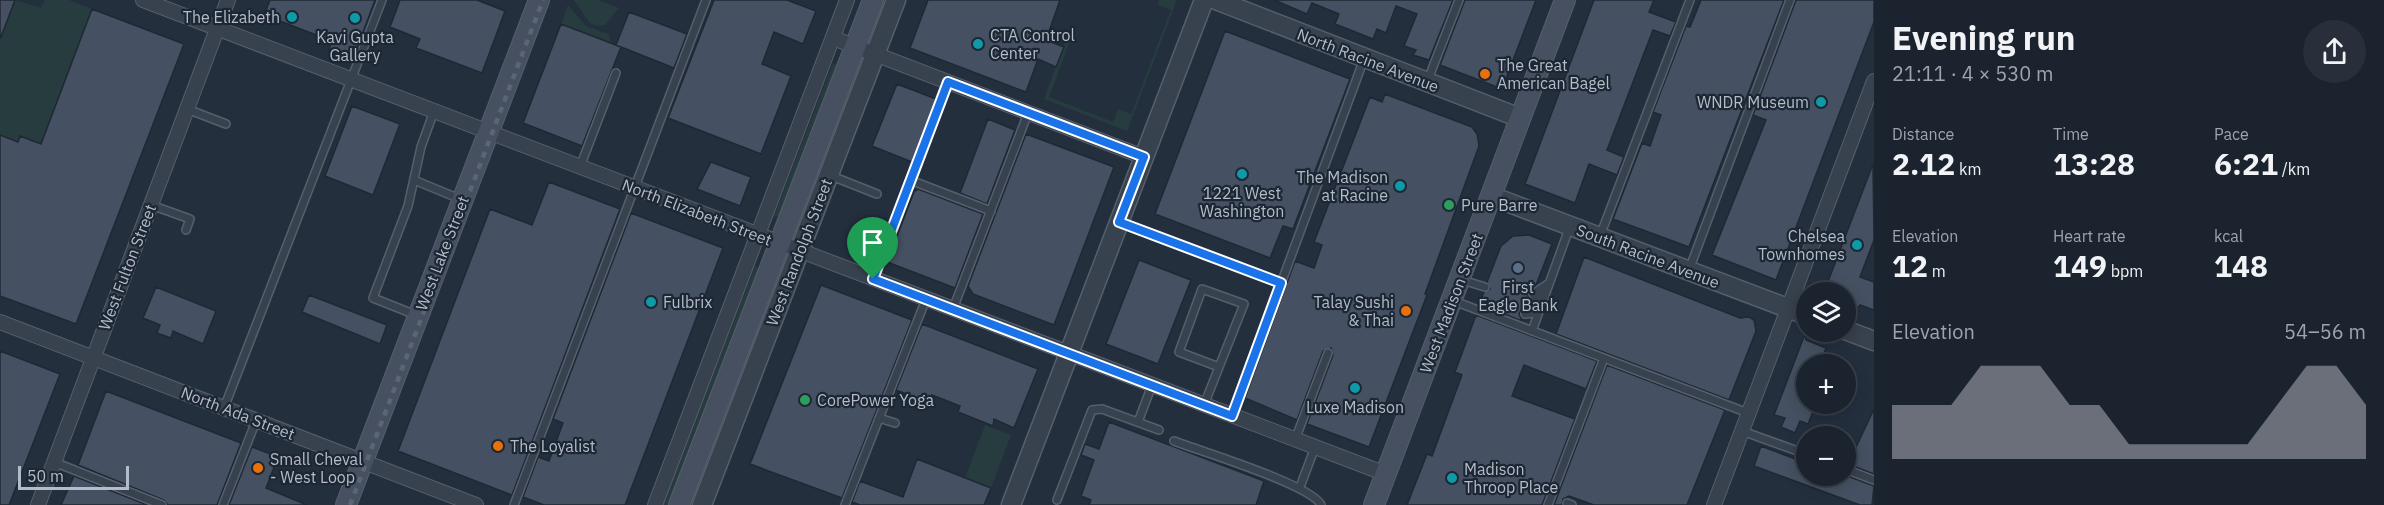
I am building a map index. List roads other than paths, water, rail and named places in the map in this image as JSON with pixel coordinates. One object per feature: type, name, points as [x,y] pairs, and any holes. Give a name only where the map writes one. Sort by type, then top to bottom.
[{"type":"main road","name":"West Lake Street","points":[[346,505],[539,0]]},
{"type":"main road","name":"West Randolph Street","points":[[680,505],[873,0]]},
{"type":"main road","name":"West Madison Street","points":[[1374,505],[1565,0]]},
{"type":"street","name":"North Elizabeth Street","points":[[143,0],[1386,474]]},
{"type":"street","name":"West Fulton Street","points":[[38,505],[228,0]]},
{"type":"street","points":[[655,505],[847,0]]},
{"type":"street","name":"West Randolph Street","points":[[702,505],[896,0]]},
{"type":"street","points":[[1011,505],[1204,0]]},
{"type":"street","name":"North Racine Avenue","points":[[1216,0],[1520,118]]},
{"type":"street","points":[[833,38],[1144,157]]},
{"type":"street","points":[[1714,505],[1874,81]]},
{"type":"street","name":"South Racine Avenue","points":[[1491,196],[1796,312]]},
{"type":"street","name":"North Ada Street","points":[[0,322],[476,505]]},
{"type":"street","points":[[1856,334],[1874,341]]},
{"type":"lane","points":[[224,408],[382,0]]},
{"type":"lane","points":[[514,505],[706,0]]},
{"type":"lane","points":[[1427,82],[1459,0]]},
{"type":"lane","points":[[1599,237],[1690,0]]},
{"type":"lane","points":[[1689,271],[1790,0]]},
{"type":"lane","points":[[1232,416],[1364,58]]},
{"type":"lane","points":[[580,167],[616,73]]},
{"type":"lane","points":[[873,279],[948,82]]},
{"type":"lane","points":[[187,109],[226,124]]},
{"type":"lane","points":[[418,316],[373,298],[408,206],[421,147],[434,111]]},
{"type":"lane","points":[[953,309],[1029,113]]},
{"type":"lane","points":[[829,175],[877,194]]},
{"type":"lane","points":[[414,180],[463,200]]},
{"type":"lane","points":[[910,180],[991,211]]},
{"type":"lane","points":[[151,205],[190,219],[186,230]]},
{"type":"lane","points":[[1119,222],[1281,283]]},
{"type":"lane","points":[[1532,331],[1570,226]]},
{"type":"lane","points":[[1460,279],[1484,289]]},
{"type":"lane","points":[[1533,294],[1550,282]]},
{"type":"lane","points":[[1204,405],[1244,304],[1203,289],[1179,352],[1219,367]]},
{"type":"lane","points":[[1529,303],[1540,299],[1546,291]]},
{"type":"lane","points":[[845,505],[926,299]]},
{"type":"lane","points":[[1452,300],[1749,413]]},
{"type":"lane","points":[[1525,314],[1534,313],[1540,308]]},
{"type":"lane","points":[[1294,440],[1328,353]]},
{"type":"lane","points":[[1548,505],[1554,498],[1604,358]]},
{"type":"lane","points":[[1138,422],[1152,385]]},
{"type":"lane","points":[[1057,500],[1092,410],[1102,409],[1159,430]]},
{"type":"lane","points":[[879,418],[895,423]]},
{"type":"lane","points":[[223,505],[256,420]]},
{"type":"lane","points":[[1742,430],[1796,450]]},
{"type":"lane","points":[[1174,441],[1300,487],[1319,500],[1321,505]]},
{"type":"lane","points":[[1300,487],[1315,447]]},
{"type":"lane","points":[[54,462],[162,505]]},
{"type":"lane","points":[[1856,473],[1874,480]]},
{"type":"railway","points":[[350,505],[543,0]]},
{"type":"place","name":"The Elizabeth","points":[[292,17]]},
{"type":"place","name":"Kavi Gupta Gallery","points":[[355,18]]},
{"type":"place","name":"CTA Control Center","points":[[978,44]]},
{"type":"place","name":"The Great American Bagel","points":[[1485,74]]},
{"type":"place","name":"WNDR Museum","points":[[1821,102]]},
{"type":"place","name":"1221 West Washington","points":[[1242,174]]},
{"type":"place","name":"The Madison at Racine","points":[[1400,186]]},
{"type":"place","name":"Pure Barre","points":[[1449,205]]},
{"type":"place","name":"Chelsea Townhomes","points":[[1857,245]]},
{"type":"place","name":"First Eagle Bank","points":[[1518,268]]},
{"type":"place","name":"Fulbrix","points":[[651,302]]},
{"type":"place","name":"Talay Sushi & Thai","points":[[1406,311]]},
{"type":"place","name":"Luxe Madison","points":[[1355,388]]},
{"type":"place","name":"CorePower Yoga","points":[[805,400]]},
{"type":"place","name":"The Loyalist","points":[[498,446]]},
{"type":"place","name":"Small Cheval - West Loop","points":[[258,468]]},
{"type":"place","name":"Madison Throop Place","points":[[1452,478]]}]
